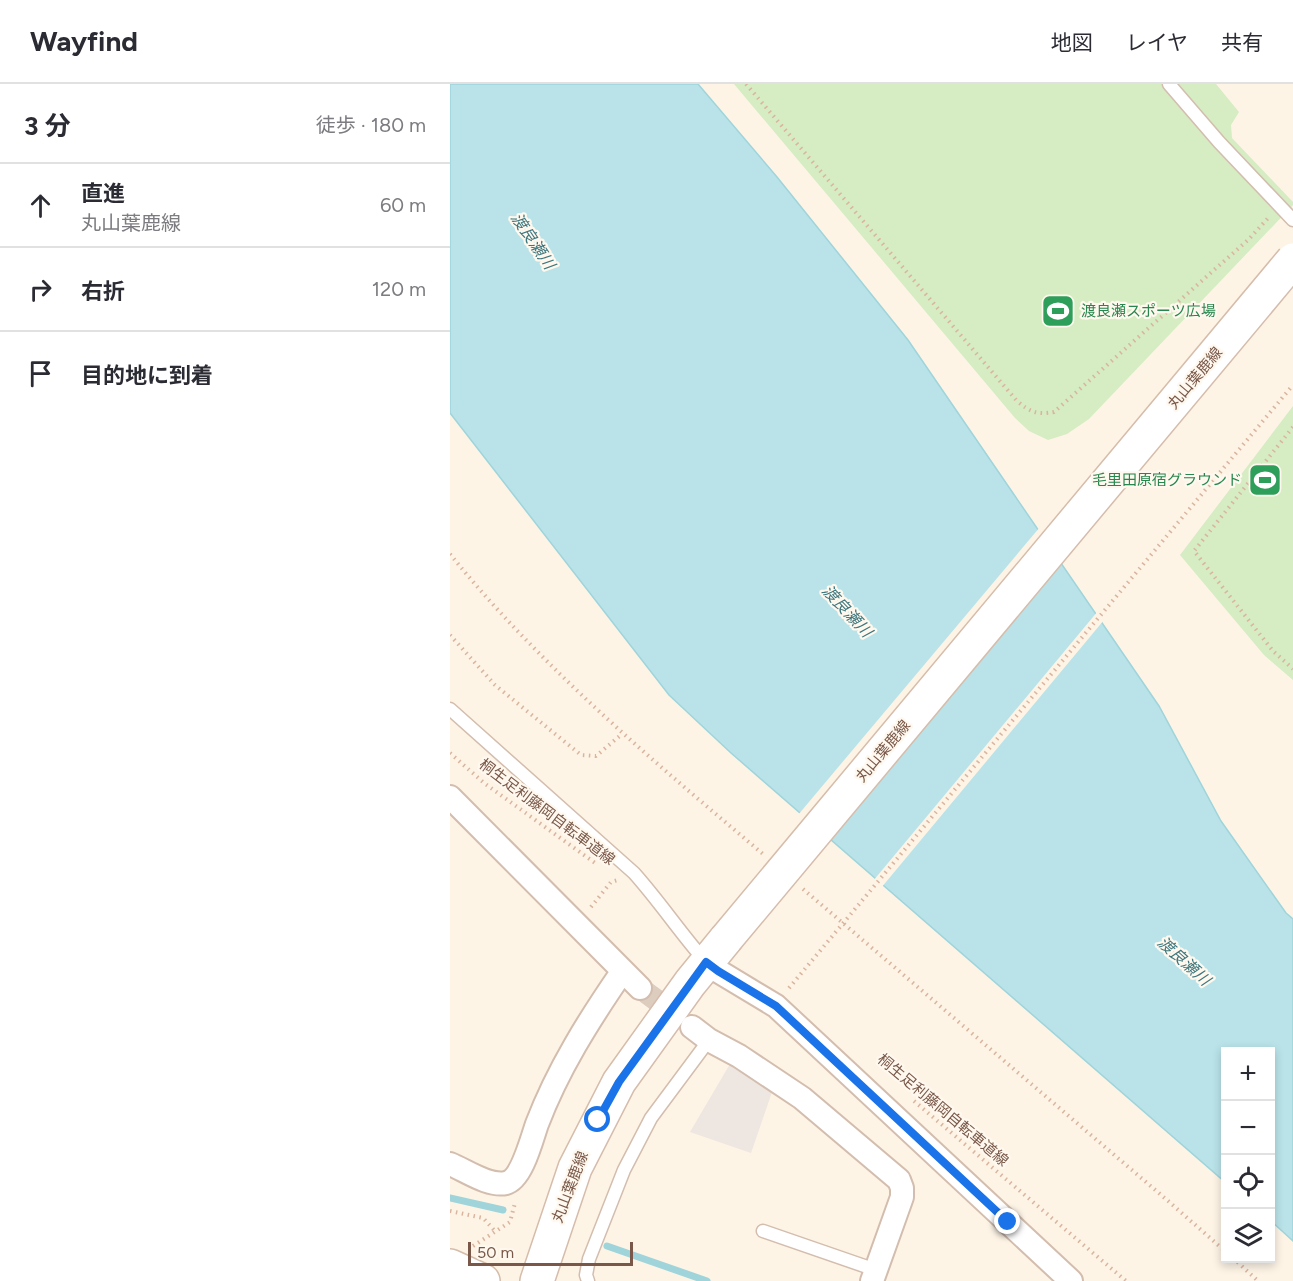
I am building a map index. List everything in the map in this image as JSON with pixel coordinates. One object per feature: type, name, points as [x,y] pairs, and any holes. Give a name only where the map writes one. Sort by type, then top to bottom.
[{"type":"main road","name":"丸山葉鹿線","points":[[537,1281],[575,1168],[619,1082],[716,951],[1293,260]]},
{"type":"main road","points":[[459,1258],[483,1281]]},
{"type":"street","points":[[450,797],[640,988]]},
{"type":"street","points":[[716,951],[718,971],[776,1006],[1071,1281]]},
{"type":"street","points":[[450,1164],[490,1182],[506,1183],[513,1179],[521,1169],[544,1105],[566,1059],[622,972]]},
{"type":"street","points":[[701,1033],[802,1098],[899,1180],[902,1197],[874,1275]]},
{"type":"lane","points":[[1169,84],[1218,142],[1293,220]]},
{"type":"lane","points":[[450,710],[634,873],[690,944],[716,951]]},
{"type":"lane","points":[[588,1281],[586,1275],[589,1259],[624,1170],[651,1118],[701,1033]]},
{"type":"lane","points":[[763,1231],[874,1275]]},
{"type":"path","points":[[746,84],[1017,401],[1028,410],[1039,414],[1054,412],[1249,239],[1279,207]]},
{"type":"path","points":[[789,988],[1293,385]]},
{"type":"path","points":[[1293,427],[1194,551],[1273,651],[1293,669]]},
{"type":"path","points":[[450,554],[487,600],[622,734],[767,858]]},
{"type":"path","points":[[450,635],[495,685],[580,756],[596,756],[622,734]]},
{"type":"path","name":"桐生足利藤岡自転車道線","points":[[450,753],[484,783],[599,866]]},
{"type":"path","name":"桐生足利藤岡自転車道線","points":[[608,873],[624,884]]},
{"type":"path","points":[[795,881],[1221,1248]]},
{"type":"path","points":[[586,912],[611,882]]},
{"type":"path","name":"桐生足利藤岡自転車道線","points":[[913,1101],[1126,1281]]},
{"type":"path","points":[[992,1175],[995,1170]]},
{"type":"path","points":[[459,1258],[510,1222],[516,1204],[512,1200]]},
{"type":"path","points":[[450,1211],[483,1218],[495,1231]]},
{"type":"path","points":[[1238,1263],[1258,1281]]},
{"type":"shaded area","points":[[730,1064],[772,1092],[751,1153],[690,1132]]},
{"type":"green space","name":"渡良瀬スポーツ広場","points":[[734,84],[1216,84],[1239,112],[1231,125],[1232,138],[1293,202],[1293,205],[1089,419],[1067,434],[1048,440],[1029,431],[1015,418]]},
{"type":"green space","name":"毛里田原宿グラウンド","points":[[1293,406],[1293,680],[1264,655],[1180,555]]},
{"type":"water","name":"渡良瀬川","points":[[450,84],[698,84],[777,177],[908,340],[1159,706],[1221,821],[1286,913],[1293,919],[1293,1241],[1275,1225],[1275,1047],[1221,1047],[1221,1179],[731,753],[669,695],[450,413]]},
{"type":"pier","points":[[1040,527],[1060,556],[824,838],[798,815]]},
{"type":"pier","points":[[1098,611],[1104,620],[881,888],[873,881]]},
{"type":"waterway","points":[[450,1198],[503,1210]]},
{"type":"waterway","points":[[607,1246],[707,1281]]},
{"type":"tunnel","points":[[640,988],[682,1019]]},
{"type":"place","name":"渡良瀬スポーツ広場","points":[[1058,311]]},
{"type":"place","name":"毛里田原宿グラウンド","points":[[1265,480]]},
{"type":"route","points":[[598,1120],[619,1082],[706,962],[776,1006],[1008,1222]]}]
